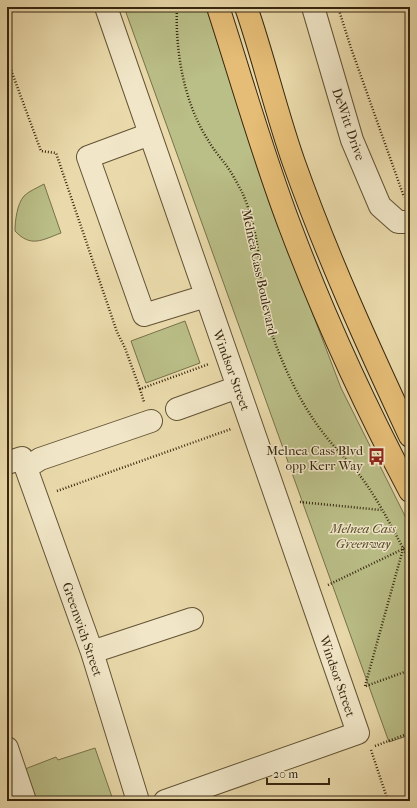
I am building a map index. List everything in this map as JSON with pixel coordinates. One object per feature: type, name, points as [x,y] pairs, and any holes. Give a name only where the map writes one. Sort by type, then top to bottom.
[{"type":"main road","points":[[218,7],[274,181],[309,275],[349,369],[374,422],[410,491]]},
{"type":"main road","points":[[246,7],[292,155],[319,231],[347,300],[410,436]]},
{"type":"street","name":"Windsor Street","points":[[106,7],[358,733],[165,801]]},
{"type":"street","name":"DeWitt Drive","points":[[313,7],[352,140],[380,206],[398,222],[408,213]]},
{"type":"street","points":[[150,134],[88,157],[144,315],[206,296]]},
{"type":"street","points":[[177,409],[238,387]]},
{"type":"street","points":[[18,463],[40,459],[151,421]]},
{"type":"street","name":"Greenwich Street","points":[[18,463],[92,652],[138,801]]},
{"type":"street","points":[[92,652],[192,619]]},
{"type":"street","points":[[7,748],[25,801]]},
{"type":"path","name":"Melnea Cass Boulevard","points":[[177,7],[177,38],[180,66],[186,89],[204,133],[234,177],[248,208],[259,258],[266,315],[270,330],[282,360],[304,405],[324,434],[363,479],[410,561]]},
{"type":"path","points":[[338,7],[408,213]]},
{"type":"path","points":[[7,59],[41,151],[56,154],[117,332],[125,348],[140,389],[209,364]]},
{"type":"path","points":[[52,493],[234,428]]},
{"type":"path","points":[[297,502],[381,510]]},
{"type":"path","points":[[328,585],[403,549],[410,544]]},
{"type":"path","points":[[403,549],[366,686],[410,670]]},
{"type":"path","points":[[388,801],[370,748],[410,733]]},
{"type":"green space","name":"Melnea Cass Greenway","points":[[124,7],[206,7],[263,183],[341,388],[410,526],[410,735],[389,742]]},
{"type":"green space","points":[[44,184],[61,233],[42,240],[32,241],[26,239],[15,231],[15,222],[20,203],[24,196]]},
{"type":"green space","points":[[185,321],[200,363],[146,383],[131,341]]},
{"type":"green space","points":[[95,748],[112,797],[110,801],[37,801],[25,769],[56,757],[58,760]]},
{"type":"place","name":"Melnea Cass Blvd opp Kerr Way","points":[[376,457]]}]
